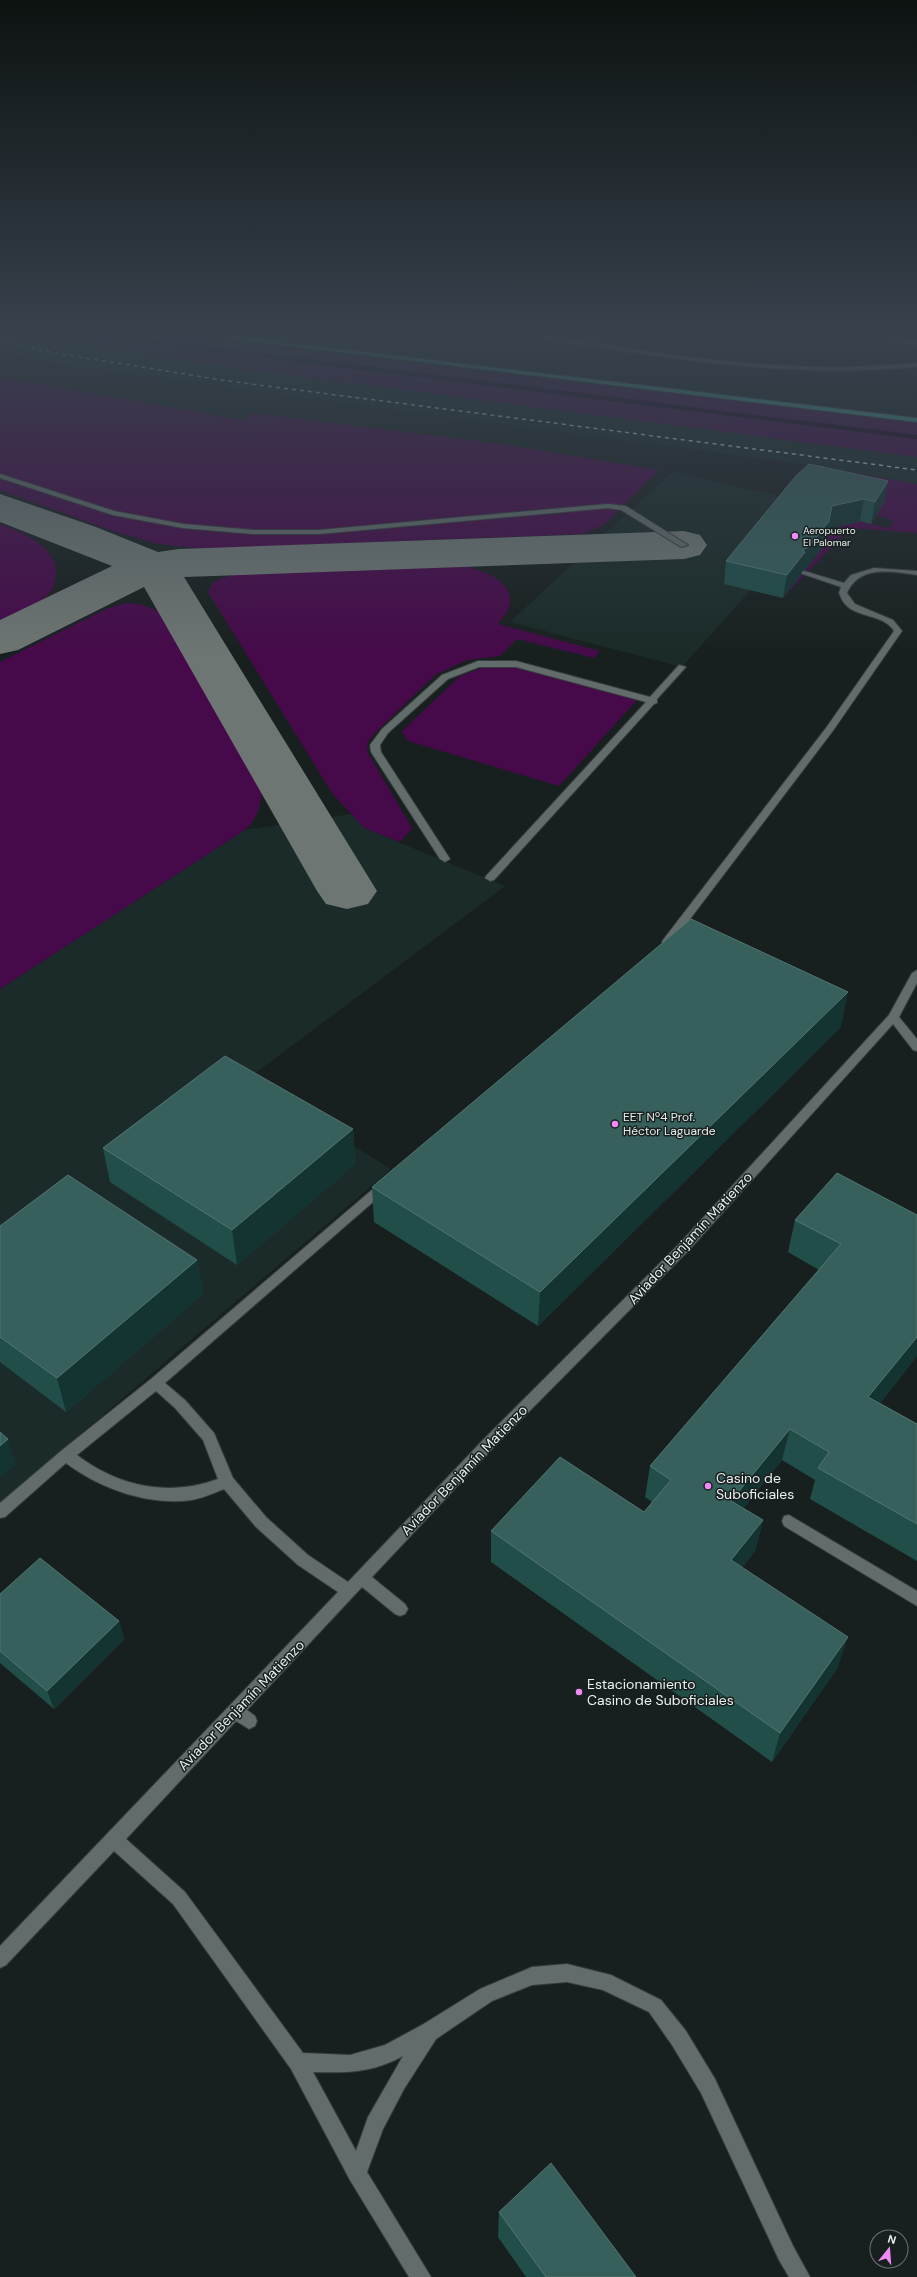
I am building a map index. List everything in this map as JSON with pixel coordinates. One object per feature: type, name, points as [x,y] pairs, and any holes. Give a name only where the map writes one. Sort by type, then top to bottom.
[{"type":"street","points":[[0,476],[113,513],[183,526],[253,532],[319,532],[608,506],[623,508],[684,544]]},
{"type":"street","points":[[660,949],[680,928],[829,730],[898,630],[893,623],[862,611],[848,602],[843,593],[848,580],[858,574],[882,570],[917,573]]},
{"type":"street","points":[[804,573],[845,586]]},
{"type":"street","points":[[445,859],[376,752],[375,745],[385,731],[445,677],[478,664],[516,664],[654,701]]},
{"type":"street","points":[[490,878],[654,701],[682,667]]},
{"type":"street","name":"Aviador Benjamín Matienzo","points":[[0,1959],[488,1444],[684,1247],[874,1036],[893,1017],[917,973]]},
{"type":"street","points":[[893,1017],[917,1047]]},
{"type":"street","points":[[0,1512],[66,1455],[156,1383],[390,1181]]},
{"type":"street","points":[[156,1383],[180,1404],[209,1437],[227,1482],[260,1522],[303,1560],[349,1591]]},
{"type":"street","points":[[66,1455],[83,1470],[111,1482],[147,1493],[187,1494],[227,1482]]},
{"type":"street","points":[[789,1521],[917,1599]]},
{"type":"street","points":[[362,1578],[400,1609]]},
{"type":"street","points":[[234,1711],[249,1721]]},
{"type":"street","points":[[113,1839],[179,1898],[298,2062],[357,2173],[421,2277]]},
{"type":"street","points":[[298,2062],[350,2064],[388,2054],[429,2032],[486,1995],[532,1976],[567,1973],[605,1981],[655,2006],[679,2038],[708,2086],[786,2253],[800,2277]]},
{"type":"street","points":[[357,2173],[375,2124],[397,2082],[429,2032]]},
{"type":"shaded area","points":[[0,443],[495,443],[659,470],[604,525],[582,534],[205,549],[159,544],[118,533],[0,490]]},
{"type":"shaded area","points":[[647,443],[812,443],[917,457],[917,484],[816,466]]},
{"type":"shaded area","points":[[812,443],[917,443],[917,457]]},
{"type":"shaded area","points":[[816,466],[917,484],[917,533],[850,528],[783,598],[826,543],[828,529],[860,521],[888,528],[894,521],[876,515],[883,503]]},
{"type":"shaded area","points":[[672,472],[792,499],[775,563],[682,667],[510,622]]},
{"type":"shaded area","points":[[0,524],[39,543],[47,550],[53,559],[56,568],[53,588],[47,596],[28,609],[0,622]]},
{"type":"shaded area","points":[[449,563],[469,567],[491,575],[507,588],[510,597],[509,608],[498,624],[600,651],[594,658],[517,639],[500,656],[467,660],[435,675],[375,733],[367,743],[368,753],[412,828],[400,842],[364,828],[332,793],[208,592],[213,582],[237,573]]},
{"type":"shaded area","points":[[127,603],[139,604],[157,610],[261,782],[261,802],[257,814],[245,830],[0,989],[0,662],[108,608]]},
{"type":"shaded area","points":[[488,666],[510,666],[637,700],[559,786],[408,741],[402,731],[460,676]]},
{"type":"shaded area","points":[[351,814],[364,828],[505,886],[246,1080],[391,1169],[0,1503],[0,989],[245,830]]},
{"type":"building","points":[[809,464],[888,481],[875,502],[864,499],[832,506],[829,521],[809,547],[802,550],[805,552],[787,575],[726,561],[795,477]]},
{"type":"building","name":"EET Nº4 Prof. Héctor Laguarde","points":[[691,919],[848,992],[540,1292],[372,1187]]},
{"type":"building","points":[[225,1056],[353,1129],[232,1230],[103,1148]]},
{"type":"building","name":"Casino de Suboficiales","points":[[837,1173],[917,1215],[917,1337],[868,1397],[917,1424],[917,1524],[818,1468],[829,1452],[790,1429],[731,1501],[763,1520],[731,1560],[848,1637],[780,1733],[491,1531],[560,1457],[644,1512],[671,1480],[650,1466],[841,1244],[795,1220]]},
{"type":"building","points":[[68,1175],[197,1260],[57,1378],[0,1337],[0,1226]]},
{"type":"building","points":[[0,1432],[8,1439],[0,1446]]},
{"type":"building","points":[[40,1558],[119,1621],[47,1691],[0,1651],[0,1594]]},
{"type":"building","points":[[551,2163],[636,2277],[546,2277],[499,2212]]},
{"type":"taxiway","points":[[0,507],[80,537],[153,567]]},
{"type":"taxiway","points":[[153,567],[179,563],[684,545]]},
{"type":"taxiway","points":[[0,639],[131,575],[153,567]]},
{"type":"taxiway","points":[[153,567],[172,593],[347,891]]},
{"type":"railway","points":[[710,443],[917,470]]},
{"type":"place","name":"Aeropuerto El Palomar","points":[[795,536]]},
{"type":"place","name":"EET Nº4 Prof. Héctor Laguarde","points":[[615,1124]]},
{"type":"place","name":"Casino de Suboficiales","points":[[708,1486]]},
{"type":"place","name":"Estacionamiento Casino de Suboficiales","points":[[579,1692]]}]
